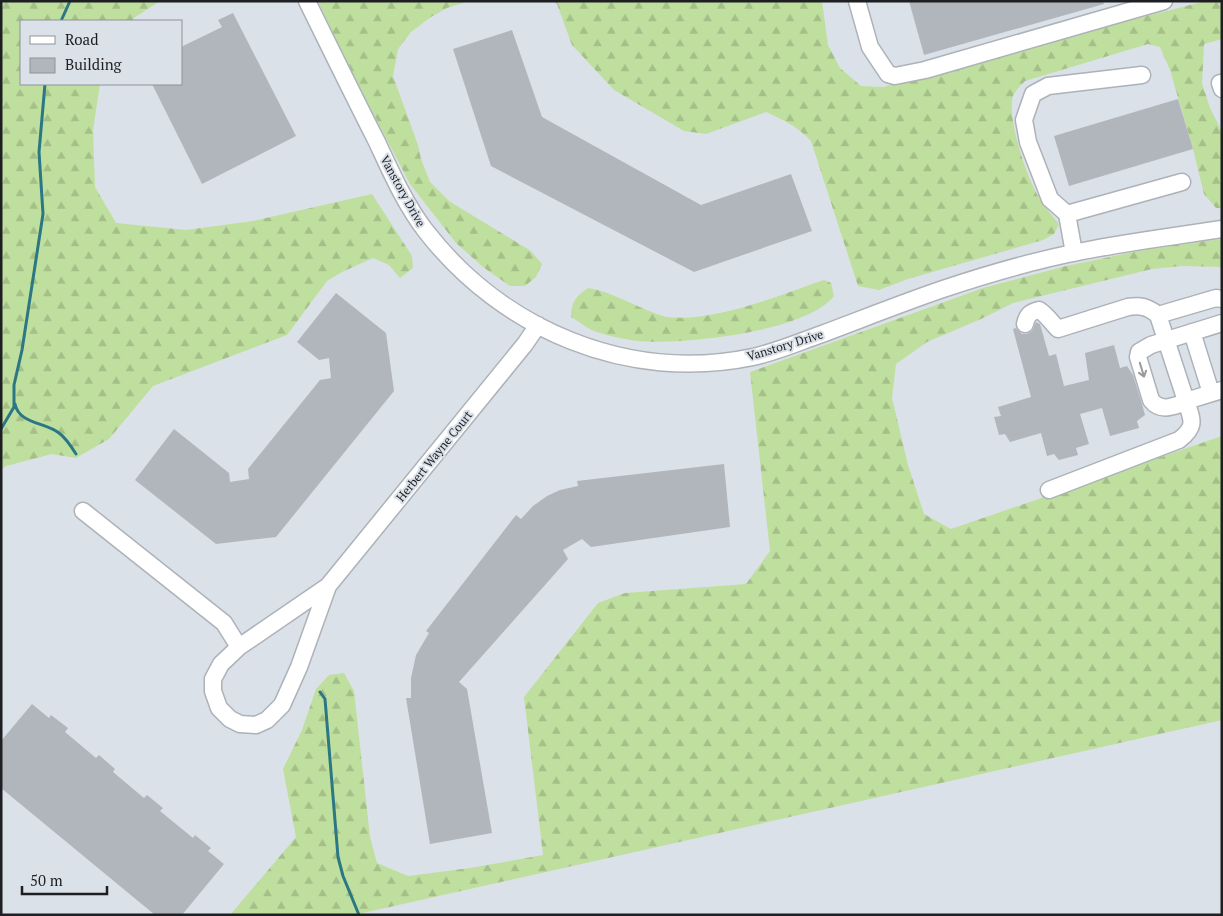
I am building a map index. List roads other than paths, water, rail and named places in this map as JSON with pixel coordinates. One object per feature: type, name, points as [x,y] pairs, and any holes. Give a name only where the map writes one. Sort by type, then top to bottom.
[{"type":"street","name":"Vanstory Drive","points":[[307,1],[400,190],[426,231],[453,263],[484,291],[510,310],[538,325],[592,349],[619,356],[668,363],[716,362],[754,356],[943,289],[1025,264],[1074,253],[1222,229]]},
{"type":"street","points":[[857,1],[870,47],[888,74],[895,76],[941,66],[1164,1]]},
{"type":"street","points":[[1074,253],[1067,214],[1050,199],[1028,142],[1024,120],[1034,94],[1048,86],[1142,75]]},
{"type":"street","points":[[1067,214],[1182,182]]},
{"type":"street","points":[[1158,315],[1216,298],[1222,299]]},
{"type":"street","points":[[1025,324],[1027,316],[1039,310],[1046,314],[1058,329],[1128,307],[1139,305],[1149,308],[1158,315],[1192,421],[1189,432],[1179,440],[1049,490]]},
{"type":"street","points":[[1192,332],[1216,392],[1165,408],[1160,407],[1152,400],[1138,357],[1140,352],[1151,345],[1166,340],[1192,332],[1222,323]]},
{"type":"street","name":"Herbert Wayne Court","points":[[328,586],[525,344],[538,325]]},
{"type":"street","points":[[83,511],[224,623],[239,648]]},
{"type":"street","points":[[328,586],[299,668],[282,705],[267,720],[256,725],[240,724],[230,719],[219,708],[215,700],[213,679],[221,664],[239,648],[328,586]]},
{"type":"waterway","points":[[61,20],[70,1]]},
{"type":"waterway","points":[[1,429],[14,407],[14,385],[22,350],[43,214],[39,152],[45,85]]},
{"type":"waterway","points":[[15,404],[17,411],[27,419],[53,429],[62,435],[76,454]]},
{"type":"waterway","points":[[320,692],[325,699],[338,857],[343,876],[359,915]]}]
